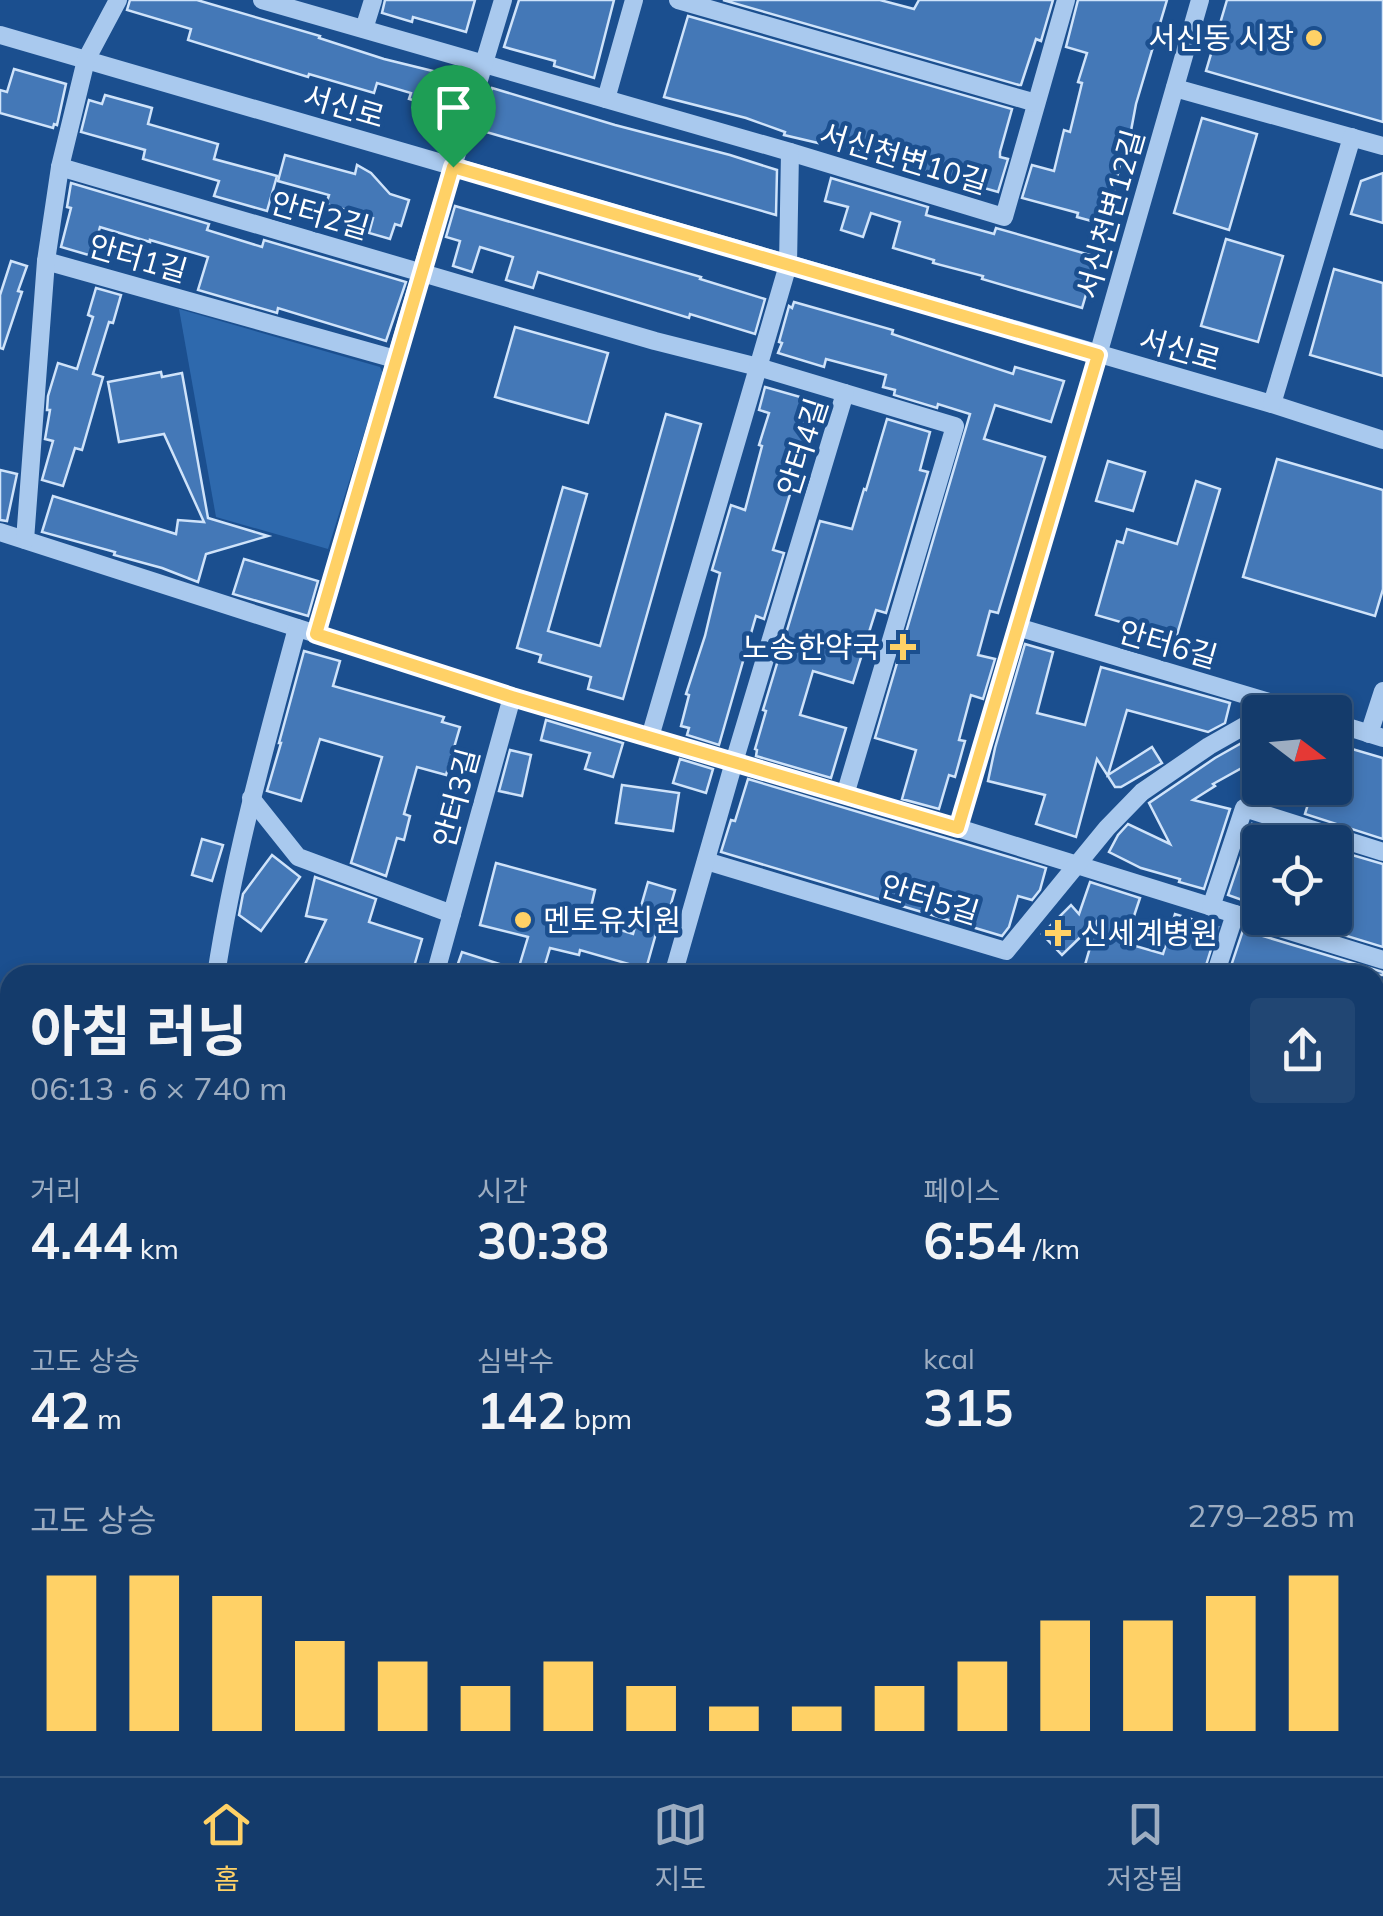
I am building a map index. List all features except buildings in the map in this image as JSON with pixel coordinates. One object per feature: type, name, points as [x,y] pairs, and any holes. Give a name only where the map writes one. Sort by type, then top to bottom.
[{"type":"street","name":"안터1길","points":[[25,540],[46,261],[60,167],[86,60],[118,0]]},
{"type":"street","points":[[262,0],[790,152],[788,264],[650,738]]},
{"type":"street","points":[[364,29],[373,0]]},
{"type":"street","points":[[316,634],[504,0]]},
{"type":"street","points":[[606,99],[634,0]]},
{"type":"street","points":[[678,0],[1036,103]]},
{"type":"street","name":"서신천변10길","points":[[790,152],[1004,217],[1066,0]]},
{"type":"street","name":"서신천변12길","points":[[1098,355],[1200,0]]},
{"type":"street","name":"서신로","points":[[0,35],[1272,404],[1383,440]]},
{"type":"street","points":[[1175,88],[1383,146]]},
{"type":"street","points":[[1272,404],[1352,137]]},
{"type":"street","name":"안터2길","points":[[60,167],[758,368]]},
{"type":"street","name":"안터1길","points":[[46,261],[396,358]]},
{"type":"street","points":[[958,828],[1098,355]]},
{"type":"street","points":[[758,368],[845,393]]},
{"type":"street","name":"안터4길","points":[[676,965],[845,393],[955,426],[845,795]]},
{"type":"street","points":[[0,532],[512,697],[958,828],[1383,960]]},
{"type":"street","points":[[218,965],[252,798],[297,628]]},
{"type":"street","name":"안터6길","points":[[1017,628],[1242,699]]},
{"type":"street","points":[[1352,728],[1376,736],[1383,691]]},
{"type":"street","name":"안터3길","points":[[438,965],[512,697]]},
{"type":"street","name":"안터5길","points":[[706,861],[1006,950],[1107,828],[1142,792],[1242,727]]},
{"type":"street","points":[[252,798],[298,857],[452,914]]},
{"type":"street","points":[[1211,906],[1244,808],[1383,852]]},
{"type":"street","points":[[1219,965],[1235,914]]},
{"type":"shaded area","points":[[179,309],[380,367],[383,373],[328,549],[216,517]]},
{"type":"place","name":"서신동 시장","points":[[1314,38]]},
{"type":"place","name":"노송한약국","points":[[903,647]]},
{"type":"place","name":"멘토유치원","points":[[523,920]]},
{"type":"place","name":"신세계병원","points":[[1058,933]]},
{"type":"route","points":[[453,167],[1098,355],[958,828],[512,697],[316,634],[453,167]]}]
